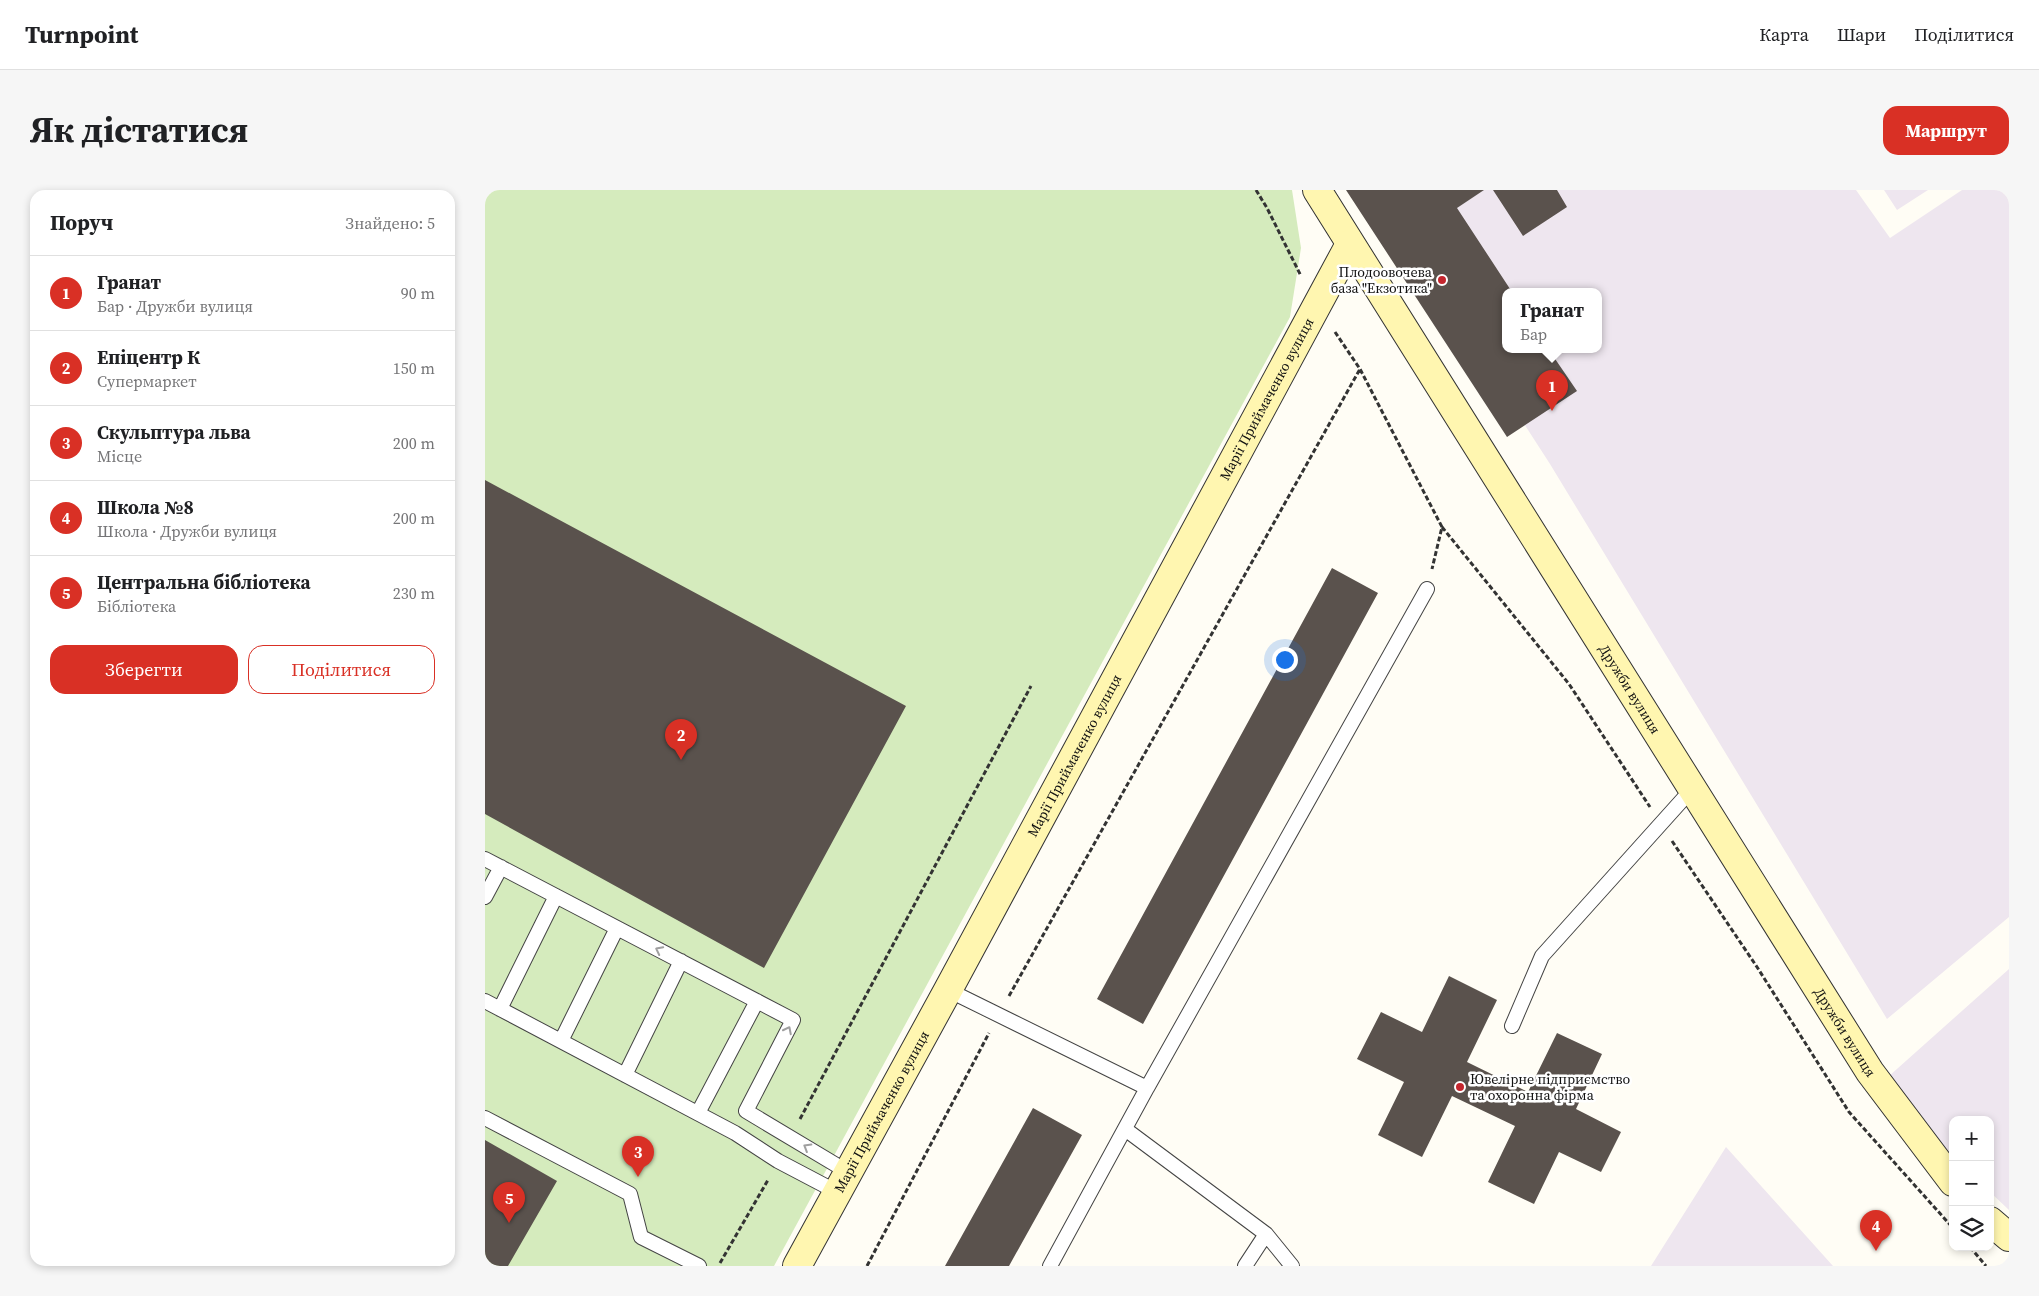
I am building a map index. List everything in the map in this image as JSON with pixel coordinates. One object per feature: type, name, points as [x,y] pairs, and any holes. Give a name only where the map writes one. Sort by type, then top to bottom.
[{"type":"street","name":"Дружби вулиця","points":[[1317,190],[1870,1072],[1949,1177]]},
{"type":"street","name":"Марії Приймаченко вулиця","points":[[797,1266],[1350,244]]},
{"type":"street","points":[[1994,1224],[2009,1238]]},
{"type":"lane","points":[[1050,1266],[1147,1088],[1427,589]]},
{"type":"lane","points":[[1512,1026],[1542,956],[1693,788]]},
{"type":"lane","points":[[485,859],[793,1020],[735,1132]]},
{"type":"lane","points":[[485,897],[501,867]]},
{"type":"lane","points":[[500,1009],[556,896]]},
{"type":"lane","points":[[561,1041],[617,928]]},
{"type":"lane","points":[[625,1075],[681,961]]},
{"type":"lane","points":[[948,990],[1147,1088]]},
{"type":"lane","points":[[485,1001],[735,1132],[778,1161],[843,1182]]},
{"type":"lane","points":[[698,1113],[757,1001]]},
{"type":"lane","points":[[746,1111],[790,1137],[843,1182]]},
{"type":"lane","points":[[485,1118],[630,1194],[641,1237],[699,1266]]},
{"type":"lane","points":[[1125,1129],[1266,1234],[1292,1266]]},
{"type":"lane","points":[[1245,1266],[1266,1234]]},
{"type":"path","points":[[867,1266],[998,1014],[1360,369],[1442,527],[1569,684],[1757,967],[1849,1112],[1949,1224]]},
{"type":"path","points":[[1427,589],[1442,527]]},
{"type":"path","points":[[790,1137],[1031,686]]},
{"type":"path","points":[[719,1266],[778,1161]]},
{"type":"path","points":[[1973,1251],[1986,1266]]},
{"type":"shaded area","points":[[1373,190],[1856,190],[1890,238],[1962,190],[2009,190],[2009,917],[1887,1019],[1550,464]]},
{"type":"shaded area","points":[[1884,190],[1928,190],[1897,210]]},
{"type":"shaded area","points":[[2009,969],[2009,1210],[1994,1196],[1994,1116],[1949,1116],[1949,1152],[1879,1085]]},
{"type":"shaded area","points":[[1726,1147],[1833,1266],[1651,1266]]},
{"type":"green space","points":[[485,190],[1292,190],[1301,248],[1290,317],[774,1266],[485,1266]]},
{"type":"building","points":[[1346,190],[1484,190],[1457,208],[1509,288],[1502,288],[1502,353],[1551,353],[1577,391],[1507,437]]},
{"type":"building","points":[[1493,190],[1557,190],[1567,207],[1523,236]]},
{"type":"building","points":[[485,480],[906,706],[764,968],[485,814]]},
{"type":"building","points":[[1332,568],[1378,593],[1143,1024],[1097,999]]},
{"type":"building","name":"Ювелірне підприємство та охоронна фірма","points":[[1449,976],[1497,1000],[1467,1062],[1528,1092],[1557,1033],[1602,1054],[1576,1109],[1621,1132],[1601,1172],[1559,1152],[1534,1204],[1488,1182],[1515,1126],[1452,1096],[1422,1157],[1378,1135],[1404,1082],[1357,1059],[1381,1012],[1422,1032]]},
{"type":"building","points":[[1033,1108],[1082,1135],[1009,1266],[945,1266]]},
{"type":"building","points":[[485,1140],[557,1181],[508,1266],[485,1266]]},
{"type":"place","name":"Плодоовочева база \"Екзотика\"","points":[[1442,280]]},
{"type":"place","name":"Гранат","points":[[1552,411]]},
{"type":"place","name":"Епіцентр К","points":[[681,760]]},
{"type":"place","name":"Ювелірне підприємство та охоронна фірма","points":[[1460,1087]]},
{"type":"place","name":"Скульптура льва","points":[[638,1177]]},
{"type":"place","name":"Центральна бібліотека","points":[[509,1223]]},
{"type":"place","name":"Школа №8","points":[[1876,1251]]}]
